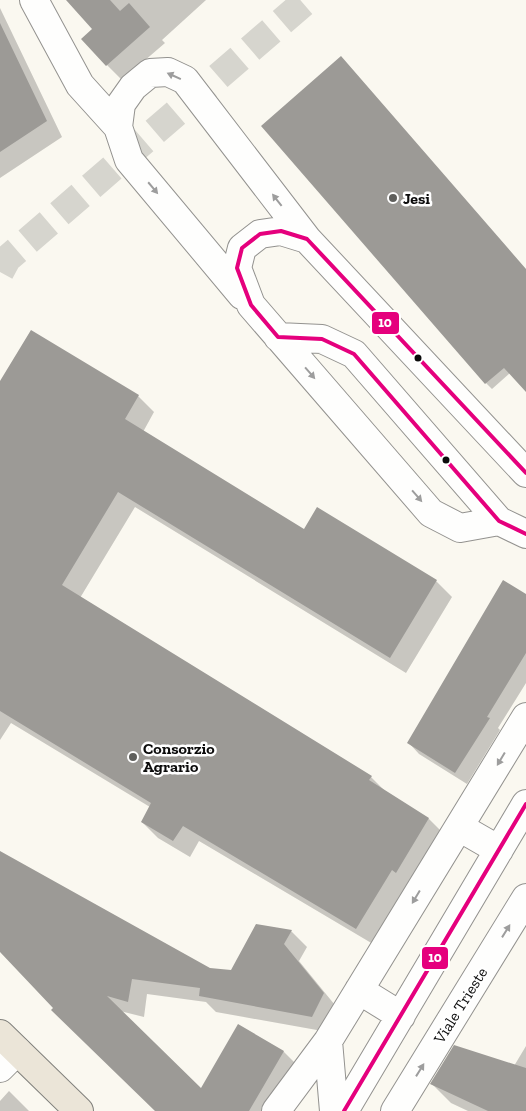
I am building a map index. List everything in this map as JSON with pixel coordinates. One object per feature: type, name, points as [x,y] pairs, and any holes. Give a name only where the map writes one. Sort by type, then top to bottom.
[{"type":"main road","points":[[6,1051],[78,1111]]},
{"type":"street","points":[[34,0],[80,85],[118,127],[130,160],[278,337],[431,512],[460,528],[499,521]]},
{"type":"street","points":[[118,127],[122,104],[133,87],[150,73],[168,72],[185,80],[307,239],[526,473]]},
{"type":"street","points":[[251,305],[237,268],[242,248],[260,234],[281,231],[307,239]]},
{"type":"street","points":[[278,337],[322,339],[354,354],[499,521],[526,534]]},
{"type":"street","points":[[276,1111],[328,1041],[526,717]]},
{"type":"street","points":[[344,1111],[526,804]]},
{"type":"street","points":[[459,827],[498,850]]},
{"type":"street","name":"Viale Trieste","points":[[395,1111],[526,898]]},
{"type":"street","points":[[359,990],[401,1016]]},
{"type":"street","points":[[328,1041],[334,1111]]},
{"type":"building","points":[[66,0],[110,0],[120,11],[129,3],[150,27],[106,66],[81,39],[92,29]]},
{"type":"building","points":[[0,23],[47,121],[0,152]]},
{"type":"building","name":"Jesi","points":[[341,56],[526,269],[526,392],[504,368],[485,384],[261,126]]},
{"type":"building","points":[[31,330],[139,395],[125,419],[304,529],[317,507],[437,580],[390,658],[118,492],[62,585],[372,776],[369,780],[429,818],[396,873],[392,870],[356,929],[183,826],[173,841],[141,822],[151,803],[0,711],[0,381]]},
{"type":"building","points":[[503,580],[526,594],[526,653],[487,717],[490,718],[455,773],[407,743]]},
{"type":"building","points":[[0,851],[210,968],[231,970],[256,924],[292,930],[284,944],[324,993],[312,1017],[199,996],[200,988],[132,979],[128,1002],[107,996],[201,1088],[238,1024],[284,1051],[249,1111],[155,1111],[51,1010],[53,1008],[0,952]]},
{"type":"building","points":[[454,1045],[526,1068],[526,1111],[488,1111],[430,1084]]},
{"type":"tunnel","points":[[0,272],[7,259],[307,0]]},
{"type":"transit line","name":"10","points":[[526,473],[307,239],[281,231],[260,234],[242,248],[237,268],[251,305],[278,337],[322,339],[354,354],[499,521],[526,534]]},
{"type":"transit line","name":"10","points":[[344,1111],[526,804]]},
{"type":"place","name":"Jesi","points":[[393,198]]},
{"type":"place","name":"Consorzio Agrario","points":[[133,757]]}]
